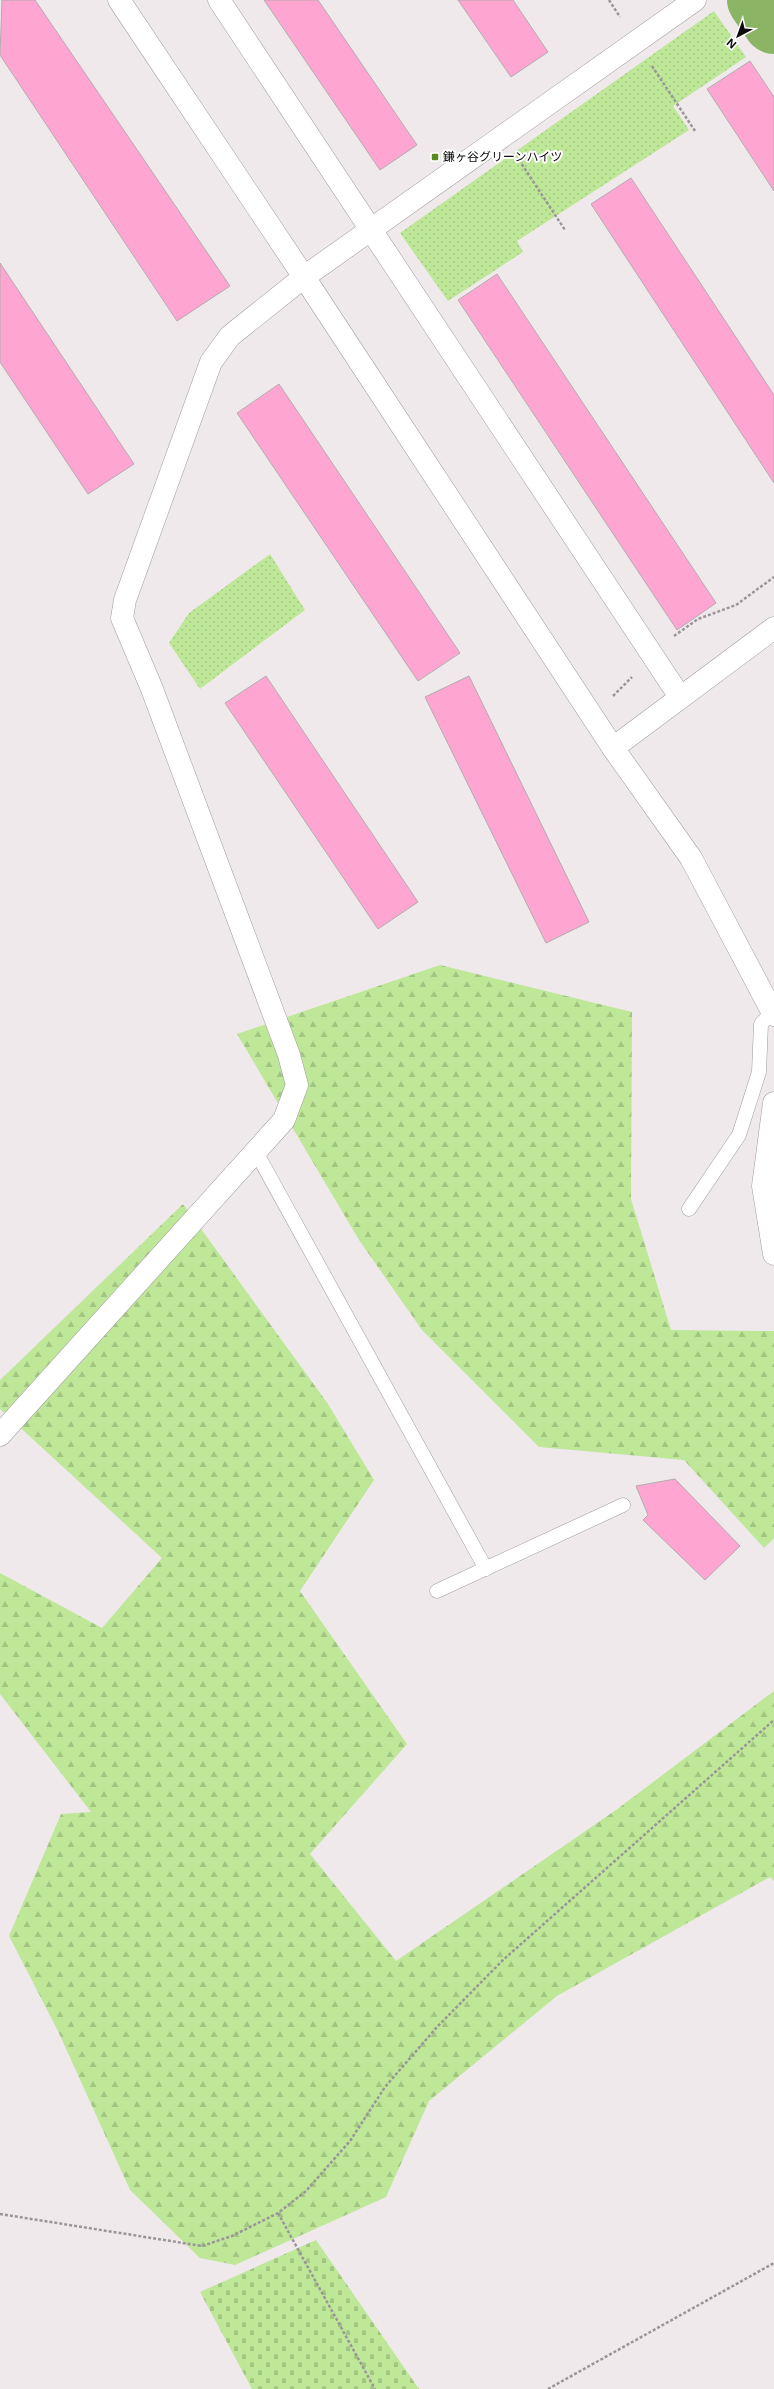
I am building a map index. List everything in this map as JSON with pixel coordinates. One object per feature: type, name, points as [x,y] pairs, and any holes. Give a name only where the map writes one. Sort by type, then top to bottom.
[{"type":"street","points":[[119,0],[304,277],[613,748],[691,858],[774,1013]]},
{"type":"street","points":[[219,0],[680,697]]},
{"type":"street","points":[[0,1435],[284,1120],[297,1085],[289,1055],[152,689],[122,618],[125,600],[211,362],[230,336],[304,277],[371,228],[504,137],[695,0]]},
{"type":"street","points":[[613,748],[774,628]]},
{"type":"street","points":[[774,1103],[763,1186],[774,1254]]},
{"type":"lane","points":[[689,1209],[739,1135],[759,1072],[761,1024],[774,1013]]},
{"type":"lane","points":[[256,1152],[486,1569]]},
{"type":"lane","points":[[437,1591],[623,1505]]},
{"type":"path","points":[[504,137],[565,230]]},
{"type":"path","points":[[610,699],[632,677],[656,660],[673,637],[698,619],[736,605],[774,577]]},
{"type":"path","points":[[0,2214],[202,2246],[232,2236],[278,2213],[306,2191],[350,2141],[385,2087],[437,2027],[503,1960],[613,1865],[774,1720]]},
{"type":"path","points":[[278,2213],[375,2389]]},
{"type":"path","points":[[548,2389],[774,2263]]},
{"type":"green space","points":[[714,11],[746,57],[673,106],[689,130],[517,241],[523,252],[448,301],[400,233]]},
{"type":"green space","points":[[270,554],[305,610],[200,689],[169,643],[189,613]]},
{"type":"green space","points":[[440,965],[632,1012],[631,1199],[671,1330],[774,1331],[774,1538],[764,1548],[684,1460],[539,1447],[422,1330],[359,1240],[237,1034]]},
{"type":"green space","points":[[183,1204],[328,1404],[374,1480],[300,1591],[407,1744],[310,1854],[396,1961],[616,1810],[774,1691],[774,1881],[770,1877],[557,1996],[429,2101],[386,2197],[235,2265],[200,2258],[130,2190],[58,2031],[9,1936],[61,1814],[91,1812],[0,1694],[0,1573],[102,1628],[162,1558],[0,1409],[0,1380]]},
{"type":"green space","points":[[316,2240],[419,2389],[252,2389],[200,2292]]},
{"type":"building","points":[[2,0],[35,0],[230,286],[177,321],[0,55]]},
{"type":"building","points":[[264,0],[318,0],[417,145],[380,170]]},
{"type":"building","points":[[458,0],[513,0],[548,52],[511,77]]},
{"type":"building","points":[[750,61],[774,97],[774,191],[707,89]]},
{"type":"building","points":[[631,178],[774,395],[774,483],[591,204]]},
{"type":"building","points":[[0,263],[134,464],[88,494],[0,362]]},
{"type":"building","points":[[497,274],[716,603],[677,630],[458,300]]},
{"type":"building","points":[[279,384],[460,653],[418,681],[237,413]]},
{"type":"building","points":[[266,676],[418,902],[378,929],[225,703]]},
{"type":"building","points":[[469,676],[589,922],[546,943],[425,697]]},
{"type":"building","points":[[675,1479],[740,1546],[705,1580],[643,1520],[648,1515],[636,1486]]},
{"type":"waterway","points":[[758,0],[774,23]]},
{"type":"place","name":"鎌ヶ谷グリーンハイツ","points":[[435,157]]}]
